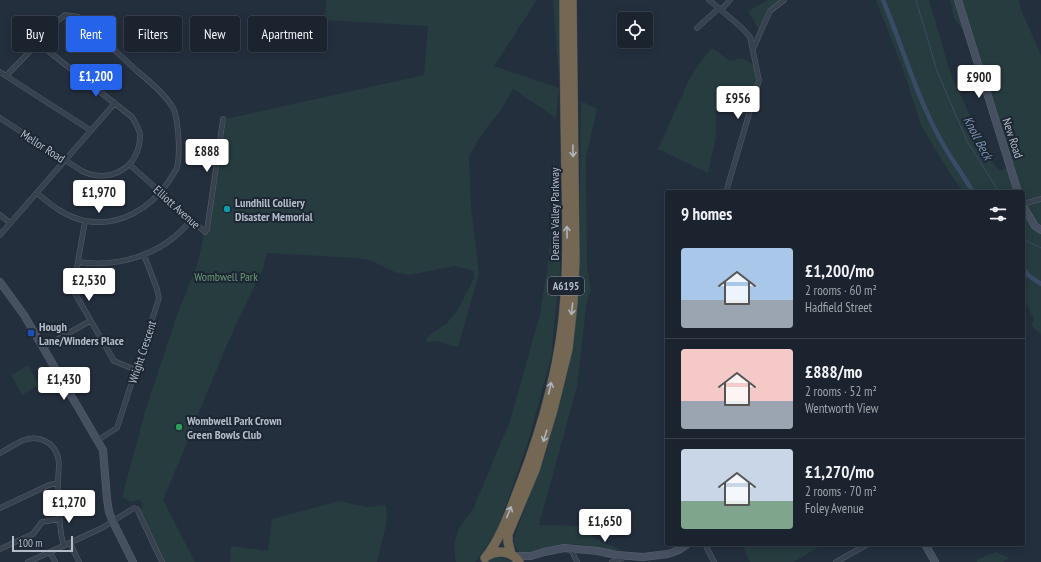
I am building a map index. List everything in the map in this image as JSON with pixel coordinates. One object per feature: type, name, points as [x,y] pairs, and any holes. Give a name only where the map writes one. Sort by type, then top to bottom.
[{"type":"highway","name":"Dearne Valley Parkway","points":[[484,560],[491,551],[500,534],[527,466],[546,404],[558,351],[565,298],[568,253],[564,0]]},
{"type":"highway","name":"Dearne Valley Parkway","points":[[515,557],[508,542],[508,534],[535,470],[553,410],[568,349],[573,303],[575,261],[572,0]]},
{"type":"highway","name":"A6195","points":[[484,560],[493,553],[502,551],[515,557]]},
{"type":"main road","name":"New Road","points":[[958,0],[1017,190]]},
{"type":"main road","points":[[1025,208],[1035,226],[1041,230]]},
{"type":"main road","points":[[0,282],[24,315],[44,347],[103,450],[107,498],[113,522],[133,562]]},
{"type":"main road","points":[[515,557],[529,559],[564,548],[598,551],[627,557],[643,557],[668,554],[685,546]]},
{"type":"main road","points":[[926,546],[935,562]]},
{"type":"street","points":[[709,0],[741,27],[750,37],[754,49],[759,80],[727,190]]},
{"type":"street","points":[[697,28],[730,0]]},
{"type":"street","points":[[754,49],[770,11],[784,0]]},
{"type":"street","points":[[37,193],[64,214],[85,221],[105,222],[130,215],[151,202],[161,192],[176,169],[179,141],[174,110],[161,92],[79,17],[65,15],[58,20]]},
{"type":"street","points":[[6,76],[29,52]]},
{"type":"street","points":[[50,52],[132,117],[140,133],[138,150],[130,165]]},
{"type":"street","points":[[0,72],[90,130]]},
{"type":"street","points":[[0,235],[115,103]]},
{"type":"street","name":"Mellor Road","points":[[0,118],[86,173],[101,176],[112,175],[130,165]]},
{"type":"street","name":"Elliott Avenue","points":[[130,165],[205,232],[207,230],[223,119]]},
{"type":"street","points":[[1025,204],[1041,198]]},
{"type":"street","points":[[0,214],[10,223]]},
{"type":"street","points":[[78,262],[116,262],[144,255],[178,235],[191,220]]},
{"type":"street","points":[[85,221],[73,290],[114,361],[136,370]]},
{"type":"street","name":"Wright Crescent","points":[[98,440],[116,428],[159,298],[144,255]]},
{"type":"street","points":[[44,347],[90,320]]},
{"type":"street","points":[[0,453],[23,440],[46,440],[50,442],[59,458],[59,505],[61,536],[64,546]]},
{"type":"street","points":[[0,508],[49,485],[58,483]]},
{"type":"street","points":[[28,562],[113,522],[135,508],[162,562]]},
{"type":"street","points":[[0,549],[33,534],[42,522],[60,519]]},
{"type":"street","points":[[70,543],[79,562]]},
{"type":"street","points":[[706,546],[714,562]]},
{"type":"street","points":[[836,562],[864,546]]},
{"type":"street","points":[[571,549],[578,562]]},
{"type":"street","points":[[50,552],[55,562]]},
{"type":"street","points":[[612,562],[627,557]]},
{"type":"green space","name":"Wombwell Park","points":[[326,0],[537,0],[494,66],[559,88],[556,118],[513,89],[501,110],[474,147],[469,158],[471,207],[479,273],[458,347],[435,341],[426,342],[427,337],[447,323],[457,311],[474,278],[474,271],[455,266],[409,275],[397,273],[370,260],[267,253],[263,269],[226,347],[163,500],[195,562],[162,562],[150,530],[140,510],[143,504],[139,499],[131,502],[122,497],[147,405],[178,312],[198,263],[204,233],[209,234],[226,119],[424,75],[428,26],[327,20],[327,16],[325,16]]},
{"type":"green space","points":[[553,0],[559,0],[559,79]]},
{"type":"green space","points":[[768,0],[780,0],[769,9],[759,30],[748,11]]},
{"type":"green space","points":[[876,0],[929,0],[951,75],[992,162],[1000,171],[1006,168],[1006,161],[964,31],[954,18],[950,0],[1018,0],[1041,55],[1041,334],[1031,326],[1034,319],[1025,302],[1025,284],[1028,283],[1025,279],[1025,190],[962,190],[921,125],[903,69]]},
{"type":"green space","points":[[712,48],[730,61],[742,58],[754,65],[756,81],[746,115],[716,107],[716,136],[708,173],[658,149],[689,80],[698,65]]},
{"type":"green space","points":[[581,101],[597,109],[586,157],[587,267],[591,290],[587,300],[577,387],[539,525],[587,526],[594,538],[627,553],[593,546],[573,544],[546,548],[531,553],[519,552],[513,540],[546,453],[567,375],[574,333],[579,270]]},
{"type":"green space","points":[[561,173],[560,269],[551,357],[528,442],[497,531],[475,562],[456,562],[454,547],[458,529],[473,509],[510,421],[540,314],[555,204]]},
{"type":"green space","points":[[28,365],[39,385],[22,395],[11,375]]},
{"type":"green space","points":[[339,501],[367,507],[386,505],[387,521],[377,562],[230,562],[231,546],[268,551],[272,519]]},
{"type":"green space","points":[[743,546],[820,546],[794,562],[750,562]]},
{"type":"green space","points":[[996,552],[1009,558],[1003,562],[977,562],[976,560]]},
{"type":"green space","points":[[495,557],[505,558],[512,562],[488,562]]},
{"type":"waterway","points":[[883,0],[922,102],[946,150],[972,190]]},
{"type":"waterway","name":"Knoll Beck","points":[[916,0],[937,71],[967,141],[998,190]]},
{"type":"waterway","name":"Knoll Beck","points":[[1025,240],[1041,248]]},
{"type":"waterway","points":[[1025,271],[1028,275],[1041,284]]},
{"type":"place","name":"Lundhill Colliery Disaster Memorial","points":[[227,209]]},
{"type":"place","name":"Hough Lane/Winders Place","points":[[31,333]]},
{"type":"place","name":"Wombwell Park Crown Green Bowls Club","points":[[179,427]]}]
